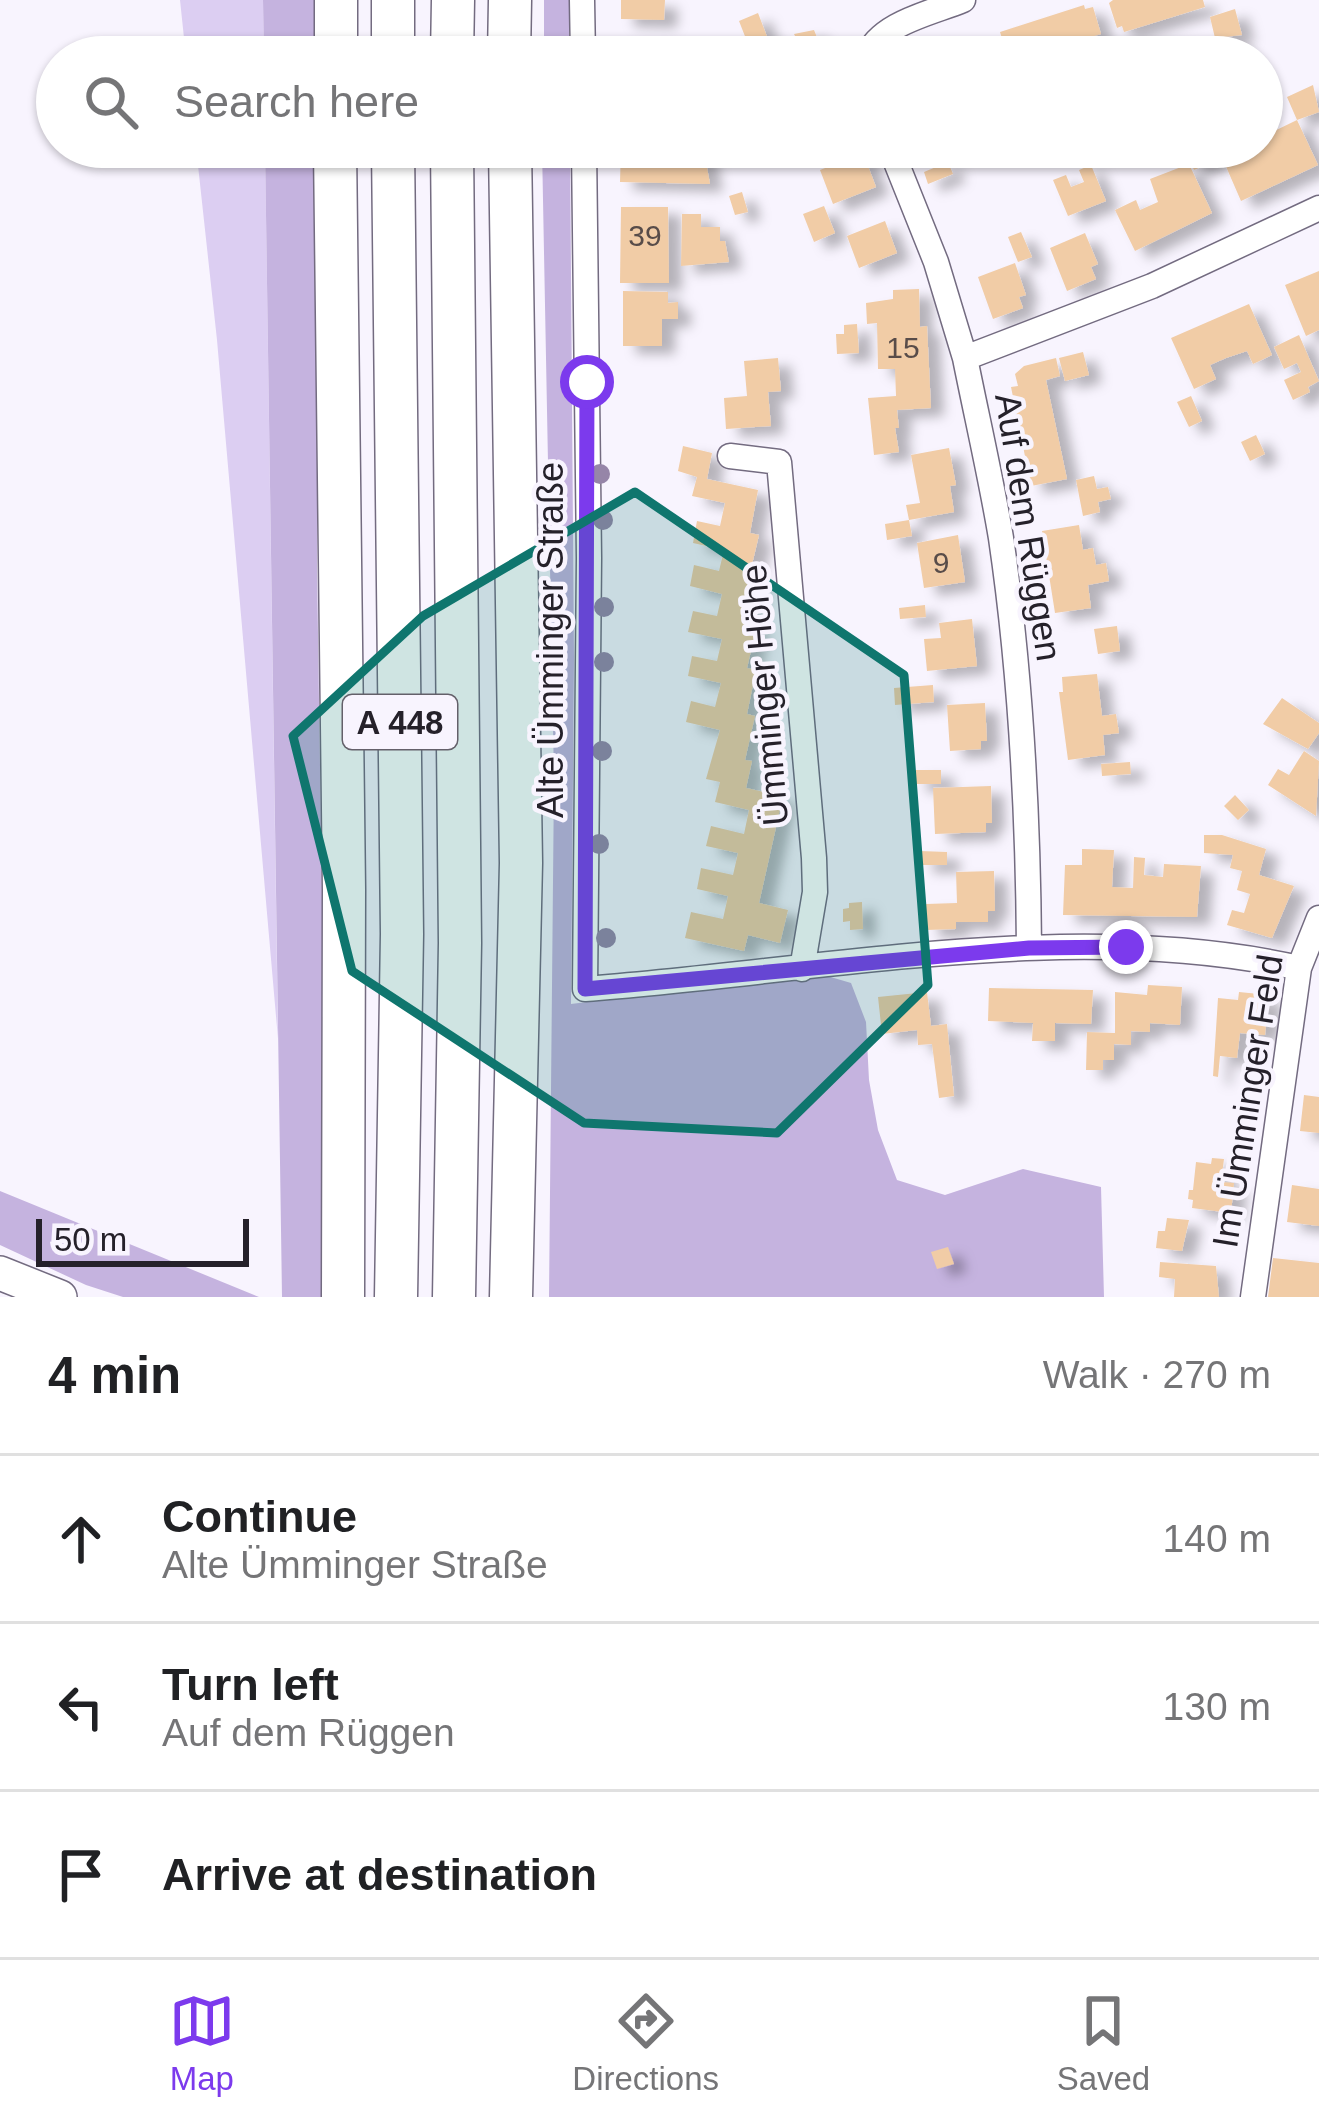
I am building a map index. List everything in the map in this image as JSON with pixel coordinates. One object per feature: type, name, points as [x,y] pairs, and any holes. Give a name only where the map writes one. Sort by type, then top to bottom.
[{"type":"highway","points":[[336,36],[337,0]]},
{"type":"highway","points":[[393,36],[394,0]]},
{"type":"highway","points":[[452,36],[453,0]]},
{"type":"highway","points":[[509,36],[510,0]]},
{"type":"highway","points":[[335,168],[344,1297]]},
{"type":"highway","name":"A 448","points":[[393,168],[402,911],[396,1297]]},
{"type":"highway","name":"A 448","points":[[452,168],[460,943],[454,1297]]},
{"type":"highway","points":[[510,168],[520,863],[511,1297]]},
{"type":"main road","points":[[0,1273],[60,1297]]},
{"type":"street","points":[[582,0],[583,36]]},
{"type":"street","points":[[882,36],[963,0]]},
{"type":"street","name":"Alte Ümminger Straße","points":[[584,168],[589,536],[585,989],[802,969]]},
{"type":"street","points":[[898,168],[936,262],[964,358]]},
{"type":"street","name":"Auf dem Rüggen","points":[[1029,948],[1025,782],[1013,636],[1000,534],[964,358],[1152,286],[1319,208]]},
{"type":"street","name":"Ümminger Höhe","points":[[730,456],[779,462],[814,858],[813,914],[802,969]]},
{"type":"street","name":"Im Ümminger Feld","points":[[1253,1297],[1298,968],[1319,918]]},
{"type":"street","points":[[802,969],[1029,948],[1176,949],[1298,968]]},
{"type":"highlighted area","points":[[635,492],[904,675],[928,985],[777,1133],[584,1123],[352,971],[293,736],[423,616]]},
{"type":"shaded area","points":[[180,0],[263,0],[264,36],[184,36]]},
{"type":"shaded area","points":[[263,0],[319,0],[318,36],[264,36]]},
{"type":"shaded area","points":[[544,0],[569,0],[569,36],[544,36]]},
{"type":"shaded area","points":[[198,168],[265,168],[278,1039]]},
{"type":"shaded area","points":[[265,168],[319,168],[317,567],[328,1297],[282,1297]]},
{"type":"shaded area","points":[[542,168],[570,168],[571,1004],[817,973],[851,983],[866,1022],[878,1130],[897,1180],[945,1195],[1023,1169],[1101,1187],[1104,1297],[549,1297],[554,778]]},
{"type":"shaded area","points":[[0,1191],[259,1297],[123,1297],[86,1285],[0,1245]]},
{"type":"building","points":[[621,0],[665,0],[664,20],[621,19]]},
{"type":"building","points":[[1203,0],[1205,7],[1124,32],[1122,26],[1117,28],[1109,3]]},
{"type":"building","points":[[1084,5],[1085,9],[1093,7],[1101,34],[1001,36],[1000,32]]},
{"type":"building","points":[[1235,9],[1242,35],[1215,36],[1210,17]]},
{"type":"building","points":[[758,13],[767,36],[745,36],[739,21]]},
{"type":"building","points":[[1313,85],[1319,112],[1297,120],[1287,97]]},
{"type":"building","points":[[1297,120],[1318,165],[1241,201],[1227,168],[1283,168],[1283,127]]},
{"type":"building","points":[[620,168],[707,168],[710,184],[620,182]]},
{"type":"building","points":[[869,168],[876,187],[833,204],[820,170]]},
{"type":"building","points":[[950,168],[953,174],[928,184],[924,172]]},
{"type":"building","points":[[1092,168],[1106,201],[1068,216],[1053,180],[1066,175],[1071,187],[1084,182],[1079,170]]},
{"type":"building","points":[[1191,168],[1212,213],[1135,251],[1115,210],[1136,200],[1140,210],[1158,202],[1150,179]]},
{"type":"building","points":[[742,192],[748,212],[735,215],[729,196]]},
{"type":"building","points":[[824,206],[835,233],[814,242],[803,214]]},
{"type":"building","points":[[621,207],[668,207],[669,283],[620,283]]},
{"type":"building","points":[[682,214],[701,214],[701,227],[720,227],[729,262],[681,266]]},
{"type":"building","points":[[885,221],[897,253],[859,268],[847,236]]},
{"type":"building","points":[[1021,232],[1032,257],[1018,262],[1008,237]]},
{"type":"building","points":[[1085,233],[1098,264],[1091,267],[1096,279],[1067,291],[1050,248]]},
{"type":"building","points":[[1015,263],[1026,295],[1019,297],[1023,308],[993,319],[978,277]]},
{"type":"building","points":[[1319,271],[1319,330],[1306,336],[1285,285]]},
{"type":"building","points":[[919,289],[920,327],[927,326],[931,408],[897,410],[899,452],[874,455],[868,398],[896,396],[895,369],[878,369],[877,323],[867,324],[866,303],[893,299],[893,290]]},
{"type":"building","points":[[623,291],[668,292],[668,303],[678,302],[678,319],[662,319],[662,346],[623,346]]},
{"type":"building","points":[[1249,304],[1272,355],[1253,364],[1247,351],[1226,358],[1210,365],[1216,379],[1194,389],[1171,338]]},
{"type":"building","points":[[857,324],[859,353],[837,354],[836,334],[844,334],[844,325]]},
{"type":"building","points":[[1299,335],[1319,381],[1293,400],[1284,380],[1301,372],[1297,363],[1284,369],[1274,347]]},
{"type":"building","points":[[1083,352],[1089,375],[1065,381],[1059,358]]},
{"type":"building","points":[[778,358],[781,391],[768,392],[771,426],[726,429],[724,398],[747,396],[744,361]]},
{"type":"building","points":[[1056,358],[1060,376],[1046,380],[1067,479],[1031,486],[1011,387],[1018,386],[1015,374],[1024,366]]},
{"type":"building","points":[[1191,396],[1202,421],[1189,427],[1177,402]]},
{"type":"building","points":[[1256,435],[1265,454],[1250,461],[1241,442]]},
{"type":"building","points":[[683,446],[712,453],[707,479],[758,490],[750,533],[759,535],[749,577],[757,579],[748,623],[757,625],[747,668],[756,670],[747,714],[755,716],[745,760],[752,761],[746,788],[783,796],[759,903],[788,910],[780,943],[748,935],[744,951],[685,938],[691,912],[723,919],[728,896],[697,889],[701,868],[733,875],[738,853],[706,846],[711,826],[744,834],[749,810],[715,802],[720,782],[706,779],[720,730],[686,722],[691,701],[715,707],[721,683],[688,676],[692,656],[717,661],[722,639],[688,632],[693,611],[717,616],[722,594],[690,586],[694,565],[719,571],[724,550],[693,543],[697,521],[720,526],[725,503],[692,496],[697,477],[678,471]]},
{"type":"building","points":[[949,448],[956,485],[950,486],[954,512],[909,520],[906,505],[920,503],[911,455]]},
{"type":"building","points":[[1094,476],[1097,489],[1108,487],[1111,499],[1098,502],[1100,512],[1083,516],[1076,480]]},
{"type":"building","points":[[909,520],[912,536],[887,540],[885,524]]},
{"type":"building","points":[[1079,525],[1083,550],[1093,548],[1096,565],[1106,563],[1109,581],[1088,585],[1091,608],[1055,613],[1042,531]]},
{"type":"building","points":[[958,535],[965,582],[924,588],[917,543]]},
{"type":"building","points":[[925,605],[926,617],[900,619],[899,608]]},
{"type":"building","points":[[972,619],[977,666],[927,671],[924,639],[941,638],[939,623]]},
{"type":"building","points":[[1117,626],[1120,651],[1098,654],[1094,629]]},
{"type":"building","points":[[1097,674],[1102,716],[1116,714],[1119,733],[1103,735],[1105,755],[1068,760],[1059,692],[1063,692],[1062,677]]},
{"type":"building","points":[[933,685],[934,702],[895,705],[894,688]]},
{"type":"building","points":[[1282,698],[1319,723],[1319,733],[1308,749],[1263,724]]},
{"type":"building","points":[[985,703],[987,741],[981,741],[981,749],[950,751],[947,705]]},
{"type":"building","points":[[1304,751],[1319,761],[1316,816],[1268,785],[1278,769],[1289,775]]},
{"type":"building","points":[[1130,762],[1131,774],[1102,776],[1101,764]]},
{"type":"building","points":[[914,770],[941,770],[941,784],[914,784]]},
{"type":"building","points":[[991,786],[992,823],[986,823],[986,832],[935,834],[933,788]]},
{"type":"building","points":[[1235,795],[1249,810],[1238,820],[1224,806]]},
{"type":"building","points":[[1204,835],[1222,835],[1266,849],[1259,875],[1294,886],[1272,938],[1227,925],[1232,910],[1244,913],[1250,894],[1237,890],[1242,871],[1230,868],[1233,855],[1204,853]]},
{"type":"building","points":[[1082,849],[1114,850],[1112,887],[1133,888],[1134,857],[1145,858],[1144,875],[1163,877],[1164,864],[1201,866],[1197,917],[1063,915],[1065,865],[1082,865]]},
{"type":"building","points":[[920,851],[947,852],[947,865],[920,865]]},
{"type":"building","points":[[994,871],[995,911],[988,911],[988,922],[956,922],[956,929],[926,930],[926,904],[957,903],[956,872]]},
{"type":"building","points":[[862,902],[863,929],[850,930],[850,921],[843,922],[843,909]]},
{"type":"building","points":[[1148,985],[1182,987],[1180,1025],[1150,1023],[1150,1032],[1131,1031],[1131,1045],[1114,1044],[1114,1060],[1103,1060],[1103,1070],[1086,1070],[1087,1032],[1115,1033],[1115,992],[1147,995]]},
{"type":"building","points":[[989,988],[1093,990],[1091,1024],[1055,1023],[1055,1041],[1032,1041],[1033,1023],[988,1021]]},
{"type":"building","points":[[927,992],[931,1026],[947,1024],[954,1096],[939,1098],[932,1044],[918,1045],[917,1030],[882,1034],[878,997]]},
{"type":"building","points":[[1239,992],[1269,995],[1265,1035],[1240,1033],[1237,1058],[1220,1056],[1218,1077],[1213,1076],[1218,998],[1238,1000]]},
{"type":"building","points":[[1304,1095],[1319,1097],[1319,1133],[1300,1131]]},
{"type":"building","points":[[1212,1158],[1224,1159],[1221,1182],[1234,1183],[1231,1213],[1192,1208],[1193,1200],[1188,1199],[1196,1162],[1211,1164]]},
{"type":"building","points":[[1292,1185],[1319,1189],[1319,1226],[1287,1222]]},
{"type":"building","points":[[1167,1218],[1189,1220],[1182,1251],[1156,1248],[1158,1231],[1165,1231]]},
{"type":"building","points":[[948,1247],[954,1264],[937,1269],[931,1252]]},
{"type":"building","points":[[1273,1258],[1319,1263],[1319,1297],[1268,1297]]},
{"type":"building","points":[[1160,1262],[1216,1266],[1219,1297],[1174,1297],[1175,1279],[1159,1277]]},
{"type":"route","points":[[587,382],[585,989],[1029,948],[1126,947]]}]
